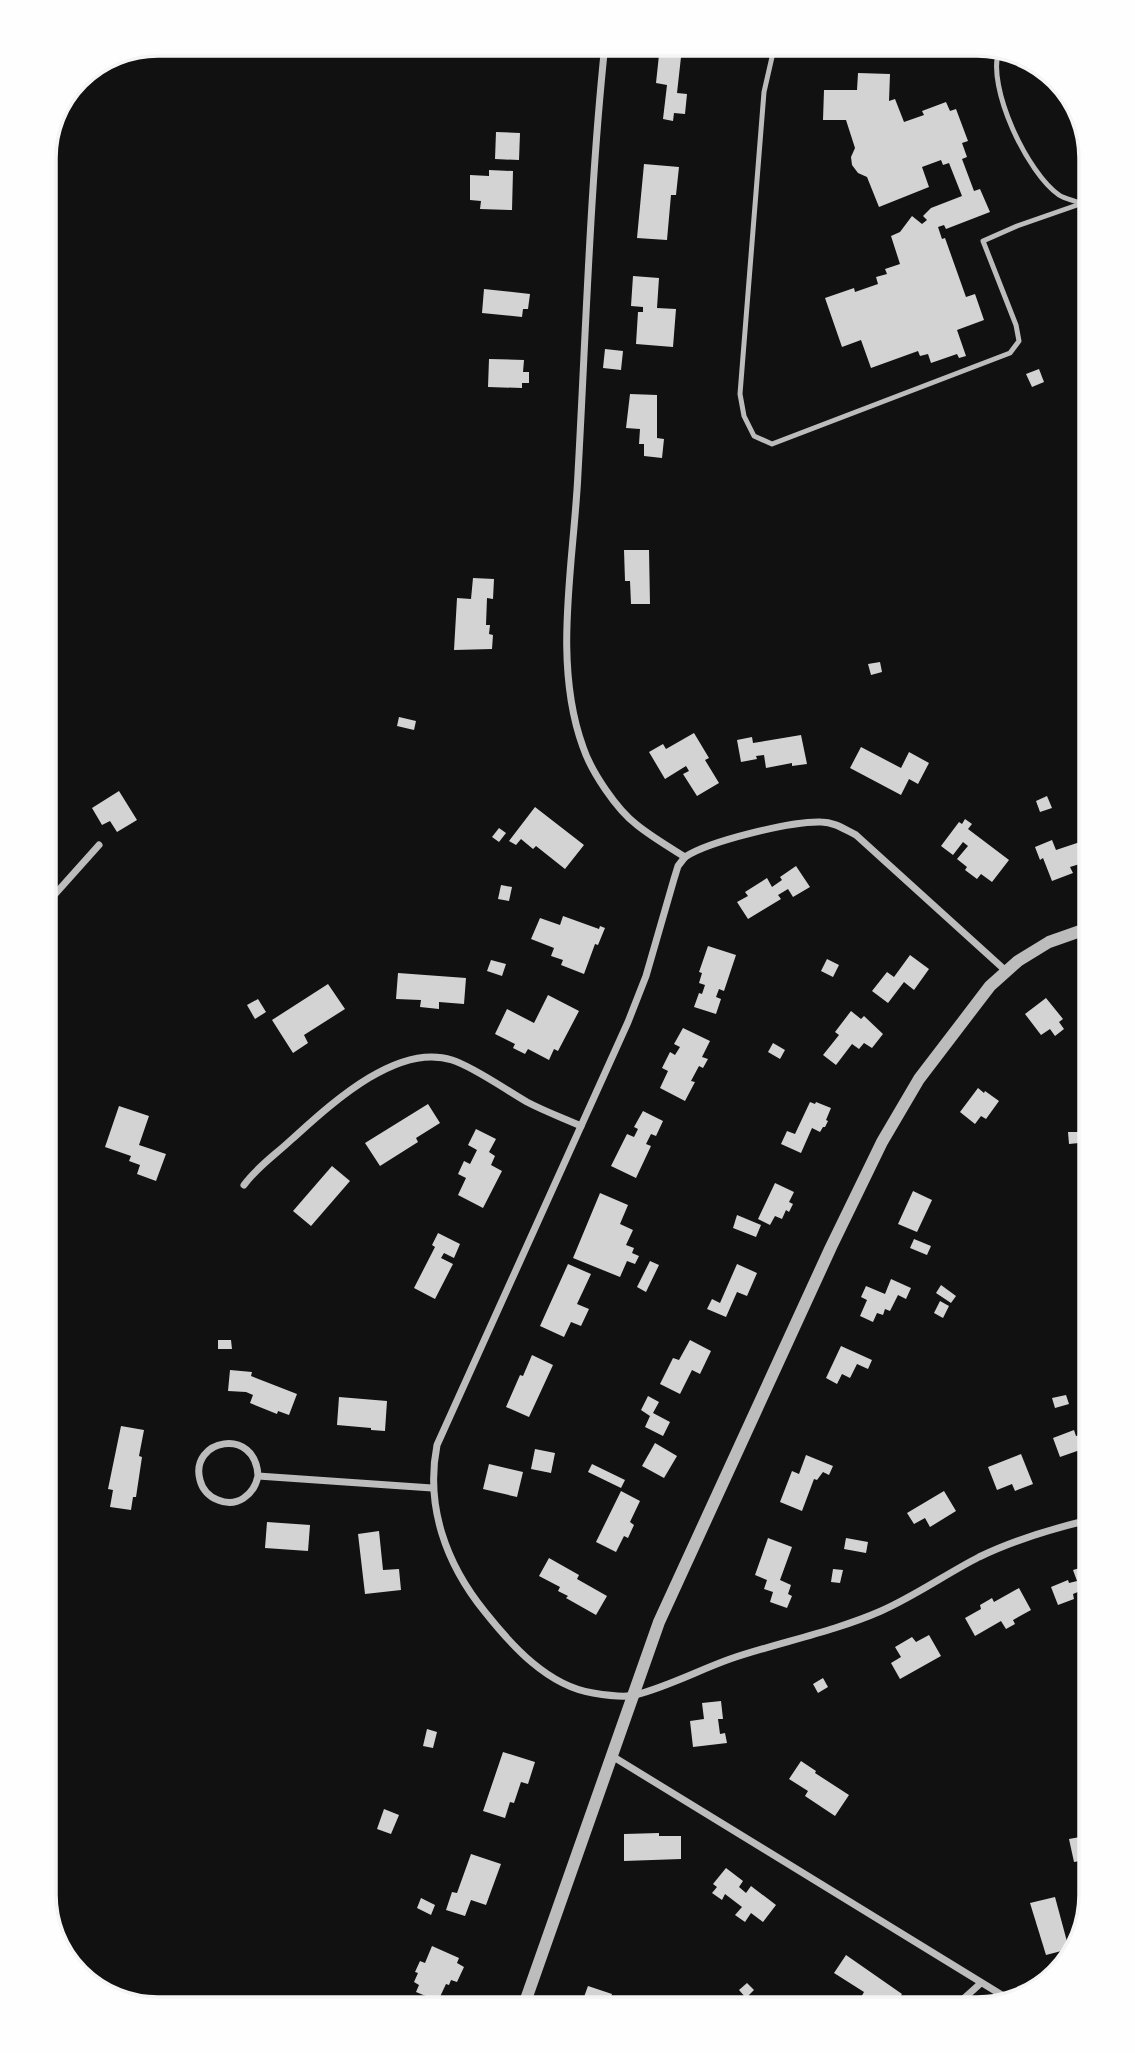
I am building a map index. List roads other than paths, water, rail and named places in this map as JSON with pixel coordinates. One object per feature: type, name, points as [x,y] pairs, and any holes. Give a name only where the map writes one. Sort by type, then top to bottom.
[{"type":"street","points":[[604,56],[576,522],[565,649],[570,693],[583,747],[594,773],[634,823],[685,857]]},
{"type":"street","points":[[1006,971],[856,835],[837,825],[821,822],[789,825],[720,842],[685,857],[678,866],[646,976],[443,1429],[434,1459],[432,1488],[443,1537],[458,1574],[506,1637],[540,1668],[567,1685],[592,1693],[633,1696],[741,1656],[868,1616],[906,1599],[1002,1547],[1079,1523]]},
{"type":"street","points":[[56,893],[99,845]]},
{"type":"street","points":[[527,1997],[659,1622],[882,1142],[919,1079],[990,986],[1018,961],[1049,942],[1079,931]]},
{"type":"street","points":[[244,1185],[259,1167],[329,1106],[392,1066],[413,1058],[454,1060],[530,1104],[581,1126]]},
{"type":"street","points":[[229,1443],[242,1446],[253,1456],[258,1476],[254,1489],[245,1498],[226,1502],[213,1498],[204,1489],[199,1469],[209,1451],[229,1443]]},
{"type":"street","points":[[258,1476],[432,1488]]},
{"type":"street","points":[[612,1756],[1000,1994]]},
{"type":"street","points":[[965,1997],[981,1983]]},
{"type":"lane","points":[[772,56],[764,92],[740,394],[744,416],[754,436],[772,444],[1010,353],[1019,341],[1016,325],[983,241],[1079,204]]},
{"type":"lane","points":[[998,58],[996,77],[1000,99],[1013,130],[1038,172],[1059,195],[1079,202]]}]
